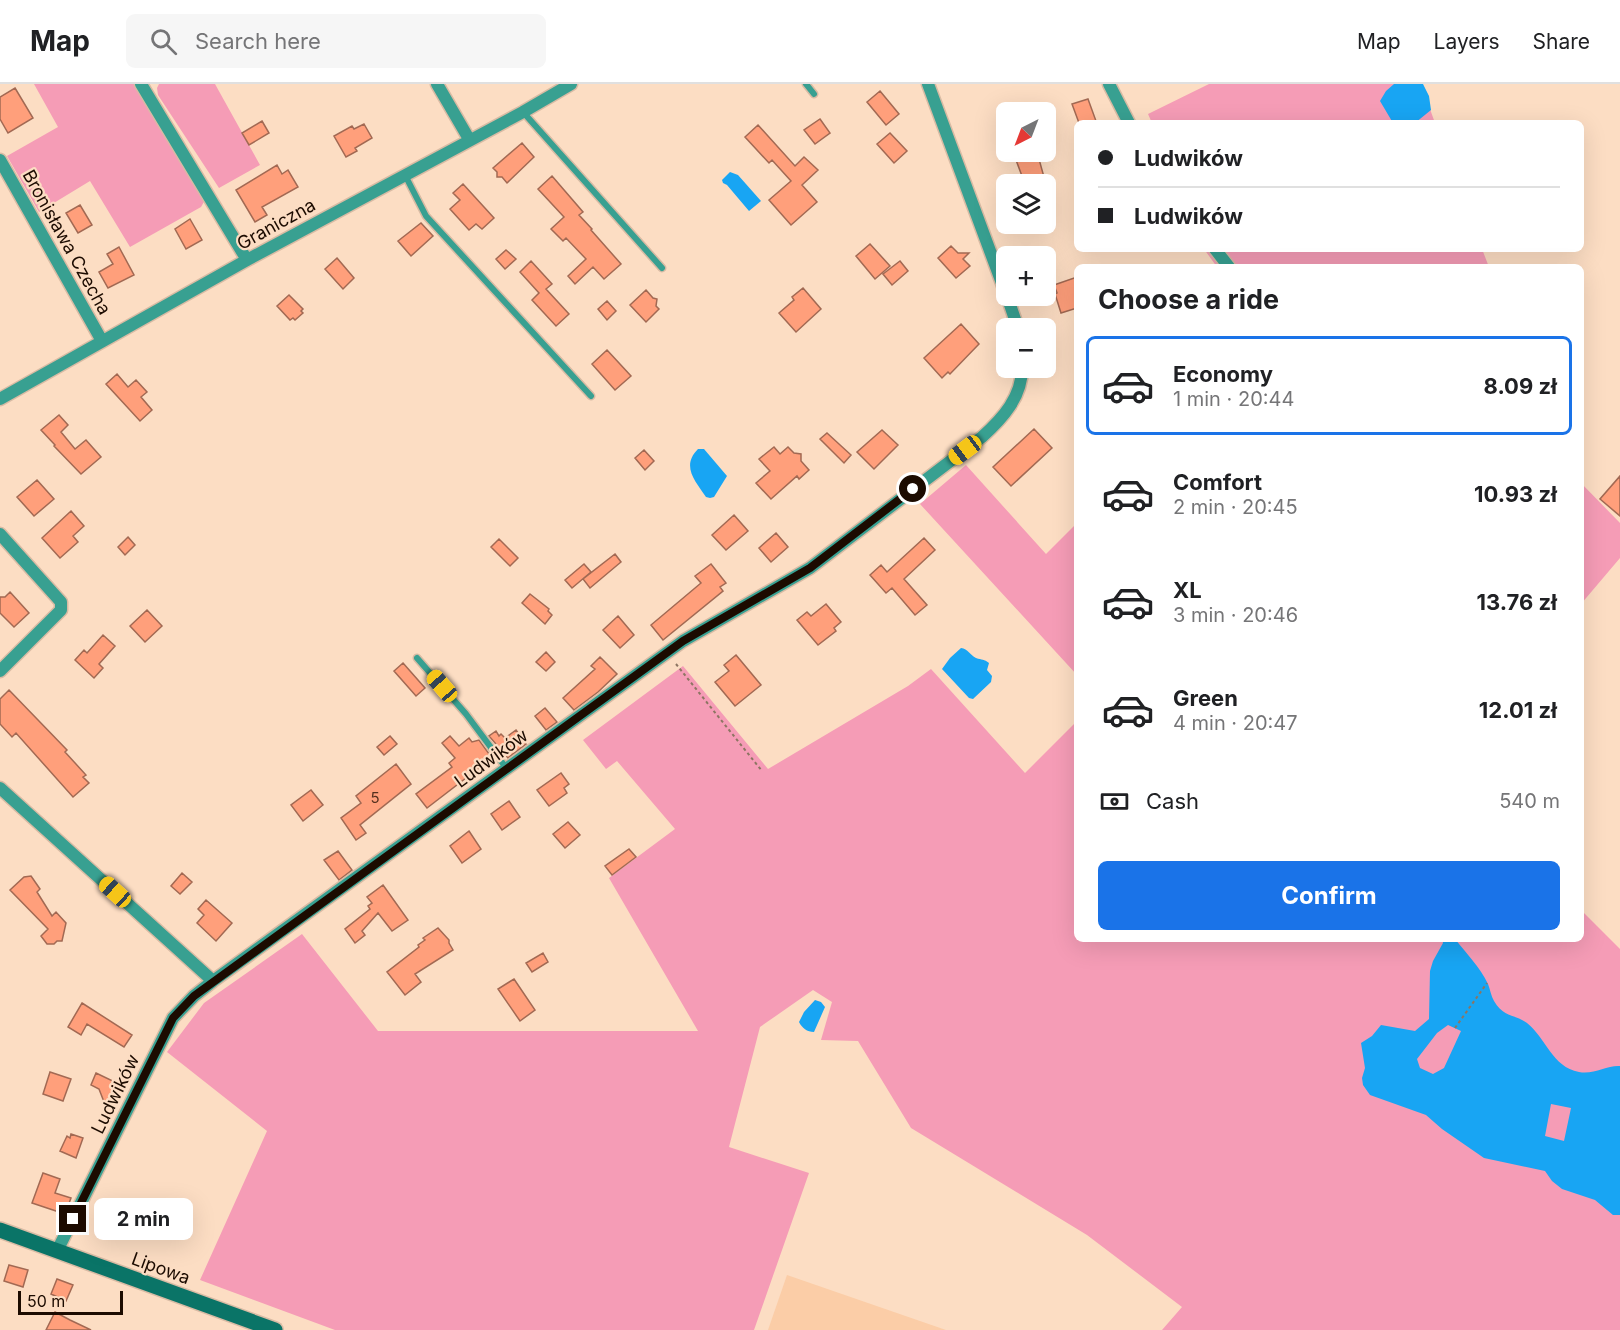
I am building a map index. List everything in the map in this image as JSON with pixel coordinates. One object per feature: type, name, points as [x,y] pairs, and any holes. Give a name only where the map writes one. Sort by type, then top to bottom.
[{"type":"main road","name":"Lipowa","points":[[0,1230],[275,1330]]},
{"type":"street","points":[[141,84],[247,260]]},
{"type":"street","points":[[437,84],[469,139]]},
{"type":"street","name":"Graniczna","points":[[0,399],[247,260],[571,84]]},
{"type":"street","points":[[928,84],[996,266]]},
{"type":"street","points":[[1109,84],[1127,120]]},
{"type":"street","name":"Bronisława Czecha","points":[[0,160],[102,341]]},
{"type":"street","points":[[1217,252],[1227,264]]},
{"type":"street","name":"Ludwików","points":[[57,1251],[173,1018],[185,1004],[213,981],[683,641],[810,568],[999,422],[1010,408],[1020,378]]},
{"type":"street","points":[[0,534],[61,602],[61,610],[0,671]]},
{"type":"street","points":[[0,788],[213,981]]},
{"type":"lane","points":[[807,84],[814,94]]},
{"type":"lane","points":[[523,112],[662,268]]},
{"type":"lane","points":[[404,174],[426,216],[591,396]]},
{"type":"lane","points":[[417,658],[466,714],[507,769]]},
{"type":"path","points":[[667,653],[762,771]]},
{"type":"path","points":[[1455,1028],[1487,982]]},
{"type":"shaded area","points":[[34,84],[135,84],[205,200],[201,207],[130,247],[90,181],[39,212],[7,156],[58,127]]},
{"type":"shaded area","points":[[159,84],[215,84],[260,165],[219,188],[158,95]]},
{"type":"shaded area","points":[[1209,84],[1421,84],[1434,120],[1151,120],[1148,114]]},
{"type":"shaded area","points":[[1206,252],[1483,252],[1488,264],[1215,264]]},
{"type":"shaded area","points":[[966,465],[1046,554],[1074,526],[1074,672],[920,504]]},
{"type":"shaded area","points":[[1584,486],[1620,523],[1620,558],[1584,600]]},
{"type":"shaded area","points":[[683,666],[768,769],[908,686],[931,669],[1025,773],[1074,724],[1074,942],[1584,942],[1584,913],[1620,949],[1620,1330],[1162,1330],[1182,1307],[1087,1235],[911,1128],[858,1041],[821,1040],[832,1002],[813,990],[760,1027],[729,1147],[809,1173],[754,1330],[335,1330],[200,1280],[267,1131],[167,1052],[204,1003],[302,934],[378,1031],[698,1031],[609,878],[675,829],[617,761],[606,769],[583,740]]},
{"type":"shaded area","points":[[787,1275],[946,1330],[768,1330]]},
{"type":"water","points":[[1394,84],[1423,84],[1429,96],[1431,110],[1419,120],[1391,120],[1380,101]]},
{"type":"water","points":[[730,172],[738,175],[761,201],[749,211],[723,183],[722,180]]},
{"type":"water","points":[[698,449],[704,449],[727,476],[714,497],[706,497],[690,467],[693,455]]},
{"type":"water","points":[[961,648],[989,663],[987,670],[992,676],[991,682],[973,699],[969,698],[942,669]]},
{"type":"water","points":[[1443,942],[1458,942],[1481,972],[1498,1006],[1534,1029],[1562,1064],[1585,1073],[1620,1066],[1620,1215],[1613,1215],[1595,1200],[1562,1189],[1545,1171],[1484,1158],[1426,1115],[1370,1095],[1363,1085],[1362,1078],[1365,1068],[1361,1043],[1372,1036],[1381,1025],[1415,1031],[1429,1019],[1430,971]],"holes":[[[1448,1025],[1461,1031],[1444,1068],[1433,1074],[1420,1068],[1417,1059],[1437,1033]],[[1551,1104],[1571,1108],[1564,1141],[1545,1136]]]},
{"type":"water","points":[[815,1000],[821,1002],[825,1007],[814,1032],[805,1029],[799,1022],[804,1012]]},
{"type":"building","points":[[15,88],[33,118],[8,133],[0,119],[0,97]]},
{"type":"building","points":[[880,91],[899,114],[886,125],[867,102]]},
{"type":"building","points":[[1088,99],[1096,120],[1078,120],[1072,104]]},
{"type":"building","points":[[820,119],[830,133],[815,144],[804,130]]},
{"type":"building","points":[[262,121],[269,133],[249,145],[242,133]]},
{"type":"building","points":[[364,124],[372,138],[355,148],[357,151],[346,157],[334,136],[352,126],[354,129]]},
{"type":"building","points":[[758,125],[795,166],[804,157],[818,170],[802,185],[817,202],[791,225],[769,200],[791,181],[772,160],[769,163],[745,137]]},
{"type":"building","points":[[890,133],[907,151],[894,163],[877,144]]},
{"type":"building","points":[[522,143],[534,157],[507,183],[502,177],[497,177],[497,172],[493,168]]},
{"type":"building","points":[[1017,162],[1040,162],[1043,174],[1021,174]]},
{"type":"building","points":[[277,165],[282,174],[288,170],[298,187],[262,207],[267,215],[255,222],[236,190]]},
{"type":"building","points":[[552,176],[583,212],[579,215],[621,264],[604,279],[593,267],[575,284],[568,276],[586,259],[566,238],[563,241],[551,229],[564,217],[538,189]]},
{"type":"building","points":[[463,184],[494,218],[482,229],[476,224],[469,230],[450,209],[460,200],[453,193]]},
{"type":"building","points":[[80,205],[92,225],[78,233],[66,213]]},
{"type":"building","points":[[190,219],[202,240],[186,249],[175,229]]},
{"type":"building","points":[[421,223],[433,236],[411,256],[398,241]]},
{"type":"building","points":[[870,244],[890,266],[875,279],[856,256]]},
{"type":"building","points":[[951,246],[958,253],[969,253],[963,259],[970,266],[956,278],[938,258]]},
{"type":"building","points":[[119,247],[134,275],[108,288],[99,272],[113,264],[107,254]]},
{"type":"building","points":[[506,250],[516,259],[505,269],[496,259]]},
{"type":"building","points":[[337,258],[354,278],[343,289],[325,269]]},
{"type":"building","points":[[531,261],[552,284],[546,289],[569,314],[556,326],[532,300],[539,293],[520,272]]},
{"type":"building","points":[[900,261],[908,271],[892,285],[883,274]]},
{"type":"building","points":[[1074,278],[1074,309],[1061,313],[1056,284]]},
{"type":"building","points":[[803,288],[821,309],[796,332],[779,313],[794,300],[792,297]]},
{"type":"building","points":[[646,290],[657,299],[656,306],[659,309],[646,322],[630,305]]},
{"type":"building","points":[[289,295],[303,309],[301,311],[303,313],[295,320],[293,318],[290,320],[277,306]]},
{"type":"building","points":[[607,301],[616,311],[607,320],[598,309]]},
{"type":"building","points":[[961,324],[979,344],[950,374],[948,372],[942,378],[924,358]]},
{"type":"building","points":[[607,350],[631,376],[615,390],[592,364]]},
{"type":"building","points":[[117,374],[128,387],[136,380],[147,392],[141,397],[152,410],[140,421],[106,384]]},
{"type":"building","points":[[59,415],[68,425],[61,432],[75,449],[86,440],[101,457],[81,474],[41,430]]},
{"type":"building","points":[[1034,429],[1052,448],[1011,486],[993,467]]},
{"type":"building","points":[[882,430],[898,445],[874,469],[857,452]]},
{"type":"building","points":[[827,433],[851,455],[844,463],[820,439]]},
{"type":"building","points":[[774,447],[780,454],[788,447],[794,453],[801,454],[801,461],[809,470],[799,479],[797,476],[771,499],[756,483],[770,471],[759,459]]},
{"type":"building","points":[[644,450],[654,461],[645,470],[635,458]]},
{"type":"building","points":[[1620,476],[1620,516],[1600,499]]},
{"type":"building","points":[[37,480],[54,499],[34,516],[17,497]]},
{"type":"building","points":[[71,511],[84,526],[73,536],[78,542],[60,558],[42,538]]},
{"type":"building","points":[[734,515],[748,531],[726,550],[712,535]]},
{"type":"building","points":[[776,533],[788,547],[771,562],[759,548]]},
{"type":"building","points":[[128,537],[135,545],[125,555],[118,547]]},
{"type":"building","points":[[924,538],[935,550],[904,579],[927,605],[915,615],[892,588],[886,593],[870,575],[881,565],[887,572]]},
{"type":"building","points":[[499,539],[518,558],[510,566],[491,547]]},
{"type":"building","points":[[615,554],[621,562],[590,588],[583,579]]},
{"type":"building","points":[[584,564],[591,572],[572,588],[565,580]]},
{"type":"building","points":[[711,564],[726,583],[720,587],[723,591],[663,640],[651,625],[701,583],[695,576]]},
{"type":"building","points":[[10,592],[29,613],[14,627],[0,613],[0,597],[5,597]]},
{"type":"building","points":[[530,594],[549,609],[552,615],[545,624],[522,603]]},
{"type":"building","points":[[826,604],[841,622],[834,628],[836,631],[818,645],[797,620],[807,612],[811,616]]},
{"type":"building","points":[[147,610],[162,626],[145,642],[130,626]]},
{"type":"building","points":[[618,616],[634,635],[620,648],[603,630]]},
{"type":"building","points":[[103,635],[115,646],[99,664],[103,668],[94,678],[75,660],[84,650],[87,653]]},
{"type":"building","points":[[546,652],[555,662],[546,671],[536,662]]},
{"type":"building","points":[[736,655],[761,685],[735,706],[715,682],[729,671],[724,665]]},
{"type":"building","points":[[600,657],[617,674],[574,710],[563,698],[595,669],[591,666]]},
{"type":"building","points":[[403,663],[425,688],[416,696],[394,671]]},
{"type":"building","points":[[9,690],[67,750],[65,752],[86,775],[83,777],[89,783],[73,797],[16,733],[12,737],[0,724],[0,699]]},
{"type":"building","points":[[545,708],[557,722],[546,730],[535,716]]},
{"type":"building","points":[[516,730],[526,744],[508,758],[489,736],[496,731],[499,736],[501,734],[505,738]]},
{"type":"building","points":[[390,736],[397,744],[384,755],[377,747]]},
{"type":"building","points":[[450,736],[459,746],[469,738],[472,742],[479,740],[492,758],[427,808],[416,794],[452,767],[449,763],[455,758],[442,743]]},
{"type":"building","points":[[396,764],[411,784],[360,825],[366,833],[356,840],[341,818],[361,803],[356,796]]},
{"type":"building","points":[[561,773],[569,784],[564,788],[567,793],[549,806],[537,790]]},
{"type":"building","points":[[311,790],[323,805],[303,821],[291,805]]},
{"type":"building","points":[[509,801],[520,817],[502,830],[491,814]]},
{"type":"building","points":[[568,822],[580,835],[565,848],[553,834]]},
{"type":"building","points":[[469,831],[481,849],[462,863],[450,846]]},
{"type":"building","points":[[629,849],[636,857],[612,875],[605,866]]},
{"type":"building","points":[[338,851],[352,870],[339,880],[324,860]]},
{"type":"building","points":[[182,873],[192,882],[180,894],[171,886]]},
{"type":"building","points":[[31,876],[40,889],[37,892],[52,916],[56,912],[66,923],[62,941],[47,944],[41,936],[48,929],[10,890],[24,877]]},
{"type":"building","points":[[383,885],[408,920],[392,931],[378,913],[362,931],[365,935],[355,943],[345,929],[370,909],[368,906],[372,903],[367,897]]},
{"type":"building","points":[[206,900],[232,923],[216,941],[197,923],[204,915],[198,909]]},
{"type":"building","points":[[438,928],[449,940],[453,950],[415,974],[421,982],[405,995],[387,972],[419,947],[418,945],[425,940],[423,938]]},
{"type":"building","points":[[543,953],[548,962],[532,972],[526,963]]},
{"type":"building","points":[[514,979],[535,1010],[520,1021],[498,989]]},
{"type":"building","points":[[82,1003],[132,1035],[124,1047],[87,1024],[81,1035],[68,1027]]},
{"type":"building","points":[[50,1072],[71,1079],[63,1101],[43,1094]]},
{"type":"building","points":[[96,1073],[117,1083],[106,1107],[99,1089],[91,1085]]},
{"type":"building","points":[[71,1134],[83,1138],[76,1158],[60,1151],[67,1136],[70,1138]]},
{"type":"building","points":[[43,1173],[60,1179],[55,1193],[71,1198],[65,1214],[32,1203]]},
{"type":"building","points":[[9,1265],[28,1270],[23,1287],[4,1281]]},
{"type":"building","points":[[57,1279],[73,1285],[66,1301],[51,1294]]},
{"type":"building","points":[[55,1312],[70,1320],[91,1330],[46,1330]]},
{"type":"route","points":[[73,1219],[173,1018],[194,996],[683,641],[810,568],[913,489]]}]
